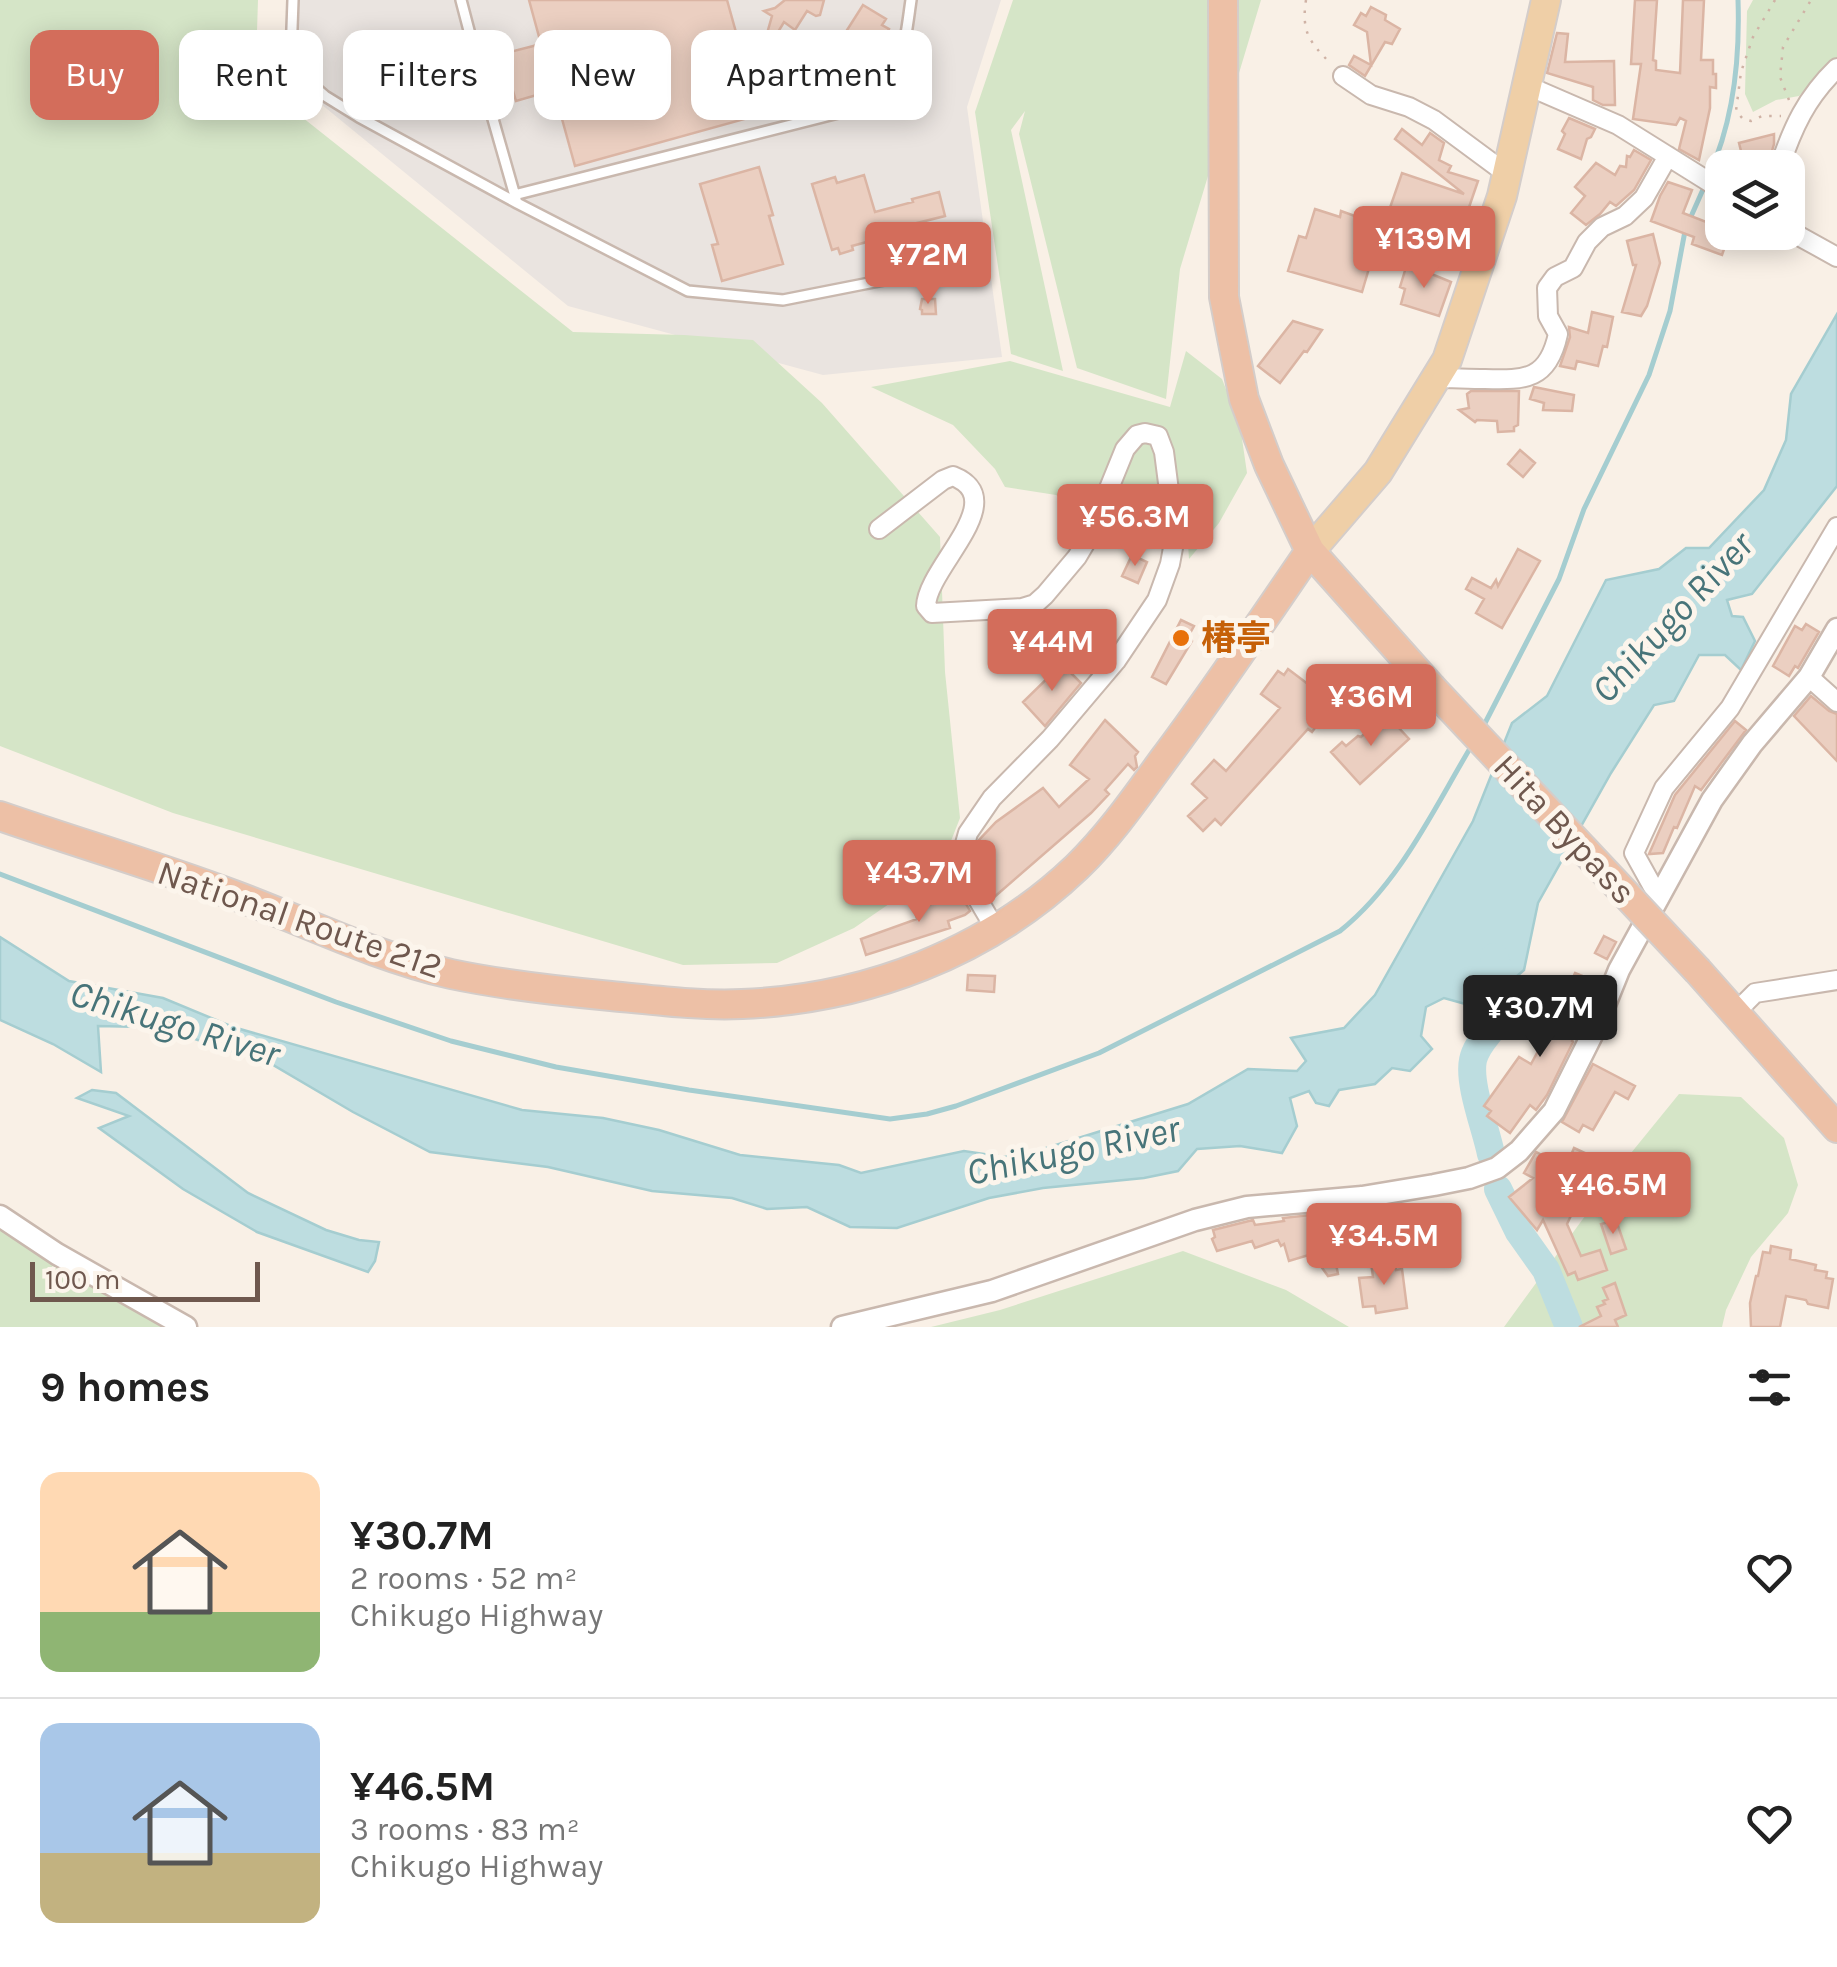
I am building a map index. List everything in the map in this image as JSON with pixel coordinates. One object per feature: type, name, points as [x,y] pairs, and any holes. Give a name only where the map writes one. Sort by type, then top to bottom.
[{"type":"highway","name":"Hita Bypass","points":[[1223,0],[1224,297],[1244,398],[1269,466],[1310,550],[1431,687],[1736,1012],[1837,1128]]},
{"type":"highway","name":"National Route 212","points":[[0,816],[231,894],[391,957],[452,974],[566,992],[660,1001],[740,1004],[801,1000],[846,991],[949,955],[996,930],[1068,875],[1115,826],[1207,702],[1310,550]]},
{"type":"main road","points":[[1310,550],[1378,472],[1447,360],[1502,196],[1546,0]]},
{"type":"street","points":[[1785,150],[1796,120],[1813,93],[1837,68]]},
{"type":"street","points":[[1342,76],[1371,95],[1434,120],[1507,174]]},
{"type":"street","points":[[1528,86],[1618,125],[1705,179]]},
{"type":"street","points":[[1436,378],[1524,380],[1543,367],[1554,354],[1558,334],[1548,316],[1547,288],[1555,276],[1573,268],[1587,242],[1602,227],[1625,216],[1644,198],[1668,156]]},
{"type":"street","points":[[1805,239],[1837,257]]},
{"type":"street","points":[[878,530],[943,480],[952,476],[963,480],[970,487],[975,507],[954,551],[938,570],[926,594],[926,606],[932,614],[1022,608],[1046,595],[1077,557],[1090,535],[1125,448],[1137,435],[1145,433],[1158,436],[1164,452],[1175,536],[1158,600],[1116,662],[1050,739],[992,798],[968,833],[961,858],[967,882],[996,930]]},
{"type":"street","points":[[1659,898],[1634,853],[1664,788],[1730,708],[1837,527]]},
{"type":"street","points":[[842,1327],[992,1291],[1146,1236],[1230,1212],[1362,1197],[1469,1178],[1497,1168],[1519,1151],[1554,1111],[1619,970],[1712,800],[1752,744],[1809,677],[1837,629]]},
{"type":"street","points":[[1809,677],[1837,702]]},
{"type":"street","points":[[1736,1012],[1754,993],[1837,980]]},
{"type":"street","points":[[0,1216],[56,1254],[186,1327]]},
{"type":"lane","points":[[293,0],[291,56],[302,76],[343,107]]},
{"type":"lane","points":[[461,0],[469,30]]},
{"type":"lane","points":[[515,199],[878,103],[896,75],[911,0]]},
{"type":"lane","points":[[364,120],[688,291],[782,300],[915,274]]},
{"type":"lane","points":[[493,120],[515,199]]},
{"type":"path","points":[[1306,0],[1303,20],[1309,41],[1342,76]]},
{"type":"path","points":[[1775,0],[1753,37],[1741,72],[1736,111],[1750,122],[1762,116],[1796,120]]},
{"type":"path","points":[[1796,120],[1780,77],[1784,47],[1811,0]]},
{"type":"shaded area","points":[[288,0],[1001,0],[967,107],[1002,357],[823,375],[568,306],[323,106],[323,30],[286,30]]},
{"type":"green space","points":[[0,0],[258,0],[257,30],[179,30],[179,120],[306,120],[573,332],[753,340],[822,403],[940,537],[945,672],[960,818],[940,869],[854,928],[777,963],[683,965],[173,813],[0,746]]},
{"type":"green space","points":[[1013,0],[1261,0],[1180,269],[1166,399],[1077,368],[1019,134],[1025,111],[1011,130],[1063,371],[1011,354],[975,112]]},
{"type":"green space","points":[[1753,0],[1837,0],[1837,57],[1799,96],[1776,100],[1753,112],[1745,94],[1747,11]]},
{"type":"green space","points":[[1186,351],[1222,379],[1240,425],[1247,473],[1219,523],[1189,559],[1187,528],[1153,510],[1075,505],[1056,495],[1005,487],[995,469],[953,425],[871,387],[1010,361],[1170,407]]},
{"type":"green space","points":[[1679,1094],[1741,1097],[1784,1138],[1798,1185],[1788,1213],[1751,1257],[1722,1327],[1504,1327],[1631,1153]]},
{"type":"green space","points":[[0,1226],[99,1290],[165,1327],[0,1327]]},
{"type":"green space","points":[[1183,1251],[1286,1290],[1349,1327],[931,1327],[1000,1310]]},
{"type":"water","name":"Chikugo River","points":[[1837,314],[1837,486],[1752,594],[1727,600],[1732,616],[1743,617],[1755,641],[1741,670],[1725,655],[1699,655],[1674,701],[1654,705],[1538,903],[1524,970],[1480,1008],[1444,998],[1426,1007],[1421,1036],[1432,1049],[1410,1071],[1392,1068],[1375,1084],[1339,1090],[1329,1106],[1316,1103],[1309,1091],[1290,1098],[1297,1126],[1282,1153],[1240,1146],[1197,1149],[1178,1171],[989,1198],[897,1228],[850,1227],[807,1207],[767,1209],[732,1198],[652,1191],[548,1167],[430,1152],[273,1065],[180,1034],[143,1027],[98,1026],[101,1072],[0,1020],[0,937],[69,981],[163,998],[233,1027],[522,1110],[603,1118],[659,1130],[740,1155],[839,1165],[861,1173],[964,1151],[1004,1157],[1030,1153],[1188,1104],[1248,1069],[1297,1071],[1306,1061],[1291,1038],[1344,1028],[1375,995],[1473,821],[1512,723],[1547,696],[1606,580],[1659,569],[1686,548],[1709,548],[1764,490],[1786,440],[1791,394]]},
{"type":"water","points":[[92,1090],[116,1093],[248,1193],[326,1230],[379,1242],[375,1261],[368,1272],[257,1232],[183,1189],[99,1128],[129,1116],[77,1098]]},
{"type":"building","points":[[529,0],[727,0],[735,30],[691,30],[691,120],[741,120],[575,166],[562,120],[671,120],[671,30],[537,30]]},
{"type":"building","points":[[785,0],[824,0],[820,15],[807,11],[795,30],[784,22],[779,30],[768,30],[772,16],[764,11]]},
{"type":"building","points":[[1635,0],[1657,0],[1653,60],[1656,70],[1680,73],[1683,0],[1704,0],[1701,60],[1713,60],[1716,88],[1710,87],[1710,108],[1699,160],[1679,149],[1686,121],[1680,118],[1676,125],[1633,119],[1641,64],[1631,64]]},
{"type":"building","points":[[863,5],[886,19],[882,25],[889,29],[888,30],[847,30]]},
{"type":"building","points":[[1371,7],[1400,29],[1392,44],[1385,42],[1365,76],[1349,65],[1354,56],[1371,65],[1367,32],[1354,25],[1361,13],[1366,16]]},
{"type":"building","points":[[1557,33],[1568,34],[1565,62],[1614,61],[1615,105],[1593,100],[1593,87],[1547,73]]},
{"type":"building","points":[[534,46],[534,96],[516,101],[514,94],[514,51]]},
{"type":"building","points":[[1569,118],[1595,129],[1587,139],[1581,159],[1558,149]]},
{"type":"building","points":[[1402,129],[1422,145],[1430,133],[1444,143],[1439,160],[1451,166],[1448,172],[1478,181],[1466,216],[1462,245],[1441,241],[1444,233],[1438,231],[1442,217],[1414,209],[1406,233],[1384,225],[1402,173],[1464,194],[1395,139]]},
{"type":"building","points":[[1774,134],[1772,150],[1741,150],[1739,143]]},
{"type":"building","points":[[1634,150],[1651,160],[1634,190],[1616,206],[1610,202],[1586,225],[1571,213],[1585,196],[1575,187],[1596,163],[1615,175],[1620,166],[1626,167],[1627,156]]},
{"type":"building","points":[[759,167],[783,264],[722,281],[712,245],[718,244],[700,184]]},
{"type":"building","points":[[864,175],[875,212],[939,192],[945,216],[897,228],[901,241],[887,245],[885,237],[852,246],[853,250],[840,254],[838,248],[832,250],[812,184],[835,177],[837,183]]},
{"type":"building","points":[[1668,182],[1692,190],[1683,213],[1705,221],[1705,249],[1692,244],[1694,237],[1651,221]]},
{"type":"building","points":[[1315,209],[1340,217],[1341,211],[1366,220],[1355,253],[1372,258],[1362,292],[1288,271],[1299,236],[1306,238]]},
{"type":"building","points":[[1653,234],[1660,263],[1647,306],[1641,316],[1622,312],[1636,265],[1627,241]]},
{"type":"building","points":[[1407,264],[1451,282],[1439,316],[1401,304],[1405,289],[1400,287]]},
{"type":"building","points":[[922,299],[935,299],[936,314],[922,314]]},
{"type":"building","points":[[1592,312],[1613,317],[1607,347],[1603,346],[1598,366],[1577,361],[1575,369],[1560,366],[1570,337],[1569,327],[1588,333]]},
{"type":"building","points":[[1293,321],[1322,330],[1280,383],[1258,366]]},
{"type":"building","points":[[1534,387],[1574,395],[1572,411],[1543,410],[1544,403],[1530,399]]},
{"type":"building","points":[[1519,391],[1518,425],[1514,431],[1498,432],[1497,421],[1475,422],[1459,410],[1469,408],[1467,394]]},
{"type":"building","points":[[1520,450],[1535,463],[1523,477],[1508,464]]},
{"type":"building","points":[[1518,549],[1540,561],[1502,628],[1476,613],[1484,599],[1466,589],[1472,578],[1491,588],[1496,580],[1498,586]]},
{"type":"building","points":[[1132,555],[1147,562],[1138,583],[1122,576]]},
{"type":"building","points":[[1181,620],[1194,626],[1189,635],[1192,641],[1166,684],[1152,677]]},
{"type":"building","points":[[1806,624],[1819,632],[1789,676],[1773,666],[1795,626],[1802,630]]},
{"type":"building","points":[[1062,664],[1081,683],[1045,726],[1023,702]]},
{"type":"building","points":[[1288,669],[1333,703],[1312,732],[1308,729],[1221,825],[1215,819],[1203,831],[1188,816],[1207,798],[1192,784],[1214,760],[1226,771],[1280,708],[1261,694],[1278,671],[1284,675]]},
{"type":"building","points":[[1811,696],[1837,714],[1837,761],[1794,716]]},
{"type":"building","points":[[1386,714],[1409,739],[1360,784],[1331,752],[1342,742],[1346,746],[1361,737]]},
{"type":"building","points":[[1105,720],[1138,752],[1137,767],[1134,770],[1128,764],[1091,813],[992,899],[974,858],[979,840],[996,822],[1043,788],[1059,807],[1089,779],[1070,765]]},
{"type":"building","points":[[1735,721],[1746,730],[1701,790],[1695,786],[1663,853],[1649,854],[1675,795]]},
{"type":"building","points":[[961,895],[970,911],[948,921],[950,928],[866,955],[861,939],[917,919],[914,909]]},
{"type":"building","points":[[1604,936],[1616,942],[1607,959],[1595,953]]},
{"type":"building","points":[[1575,973],[1598,986],[1593,997],[1583,993],[1570,1029],[1576,1033],[1573,1042],[1547,1095],[1536,1110],[1530,1105],[1510,1133],[1487,1116],[1491,1111],[1484,1106],[1519,1057],[1531,1064],[1544,1040],[1535,1037]]},
{"type":"building","points":[[968,975],[995,976],[994,992],[967,990]]},
{"type":"building","points":[[1593,1064],[1635,1086],[1628,1099],[1615,1092],[1593,1130],[1583,1125],[1579,1132],[1562,1122]]},
{"type":"building","points":[[1574,1148],[1598,1159],[1567,1224],[1581,1256],[1600,1250],[1607,1270],[1578,1280],[1575,1272],[1568,1275],[1543,1220],[1537,1230],[1509,1197],[1533,1178],[1524,1173],[1536,1152],[1567,1165]]},
{"type":"building","points":[[1383,1207],[1386,1220],[1363,1225],[1363,1231],[1355,1232],[1348,1251],[1334,1254],[1338,1274],[1328,1276],[1312,1254],[1289,1261],[1284,1244],[1281,1246],[1278,1240],[1255,1248],[1252,1241],[1217,1251],[1212,1239],[1213,1230],[1253,1220],[1255,1225],[1284,1221],[1283,1218]]},
{"type":"building","points":[[1616,1220],[1626,1249],[1611,1254],[1601,1224]]},
{"type":"building","points":[[1771,1246],[1791,1250],[1790,1259],[1827,1272],[1826,1278],[1833,1279],[1828,1308],[1786,1296],[1780,1327],[1751,1327],[1750,1303],[1756,1276],[1763,1252],[1770,1253]]},
{"type":"building","points":[[1394,1260],[1396,1270],[1402,1269],[1407,1308],[1376,1313],[1375,1306],[1363,1307],[1359,1278],[1373,1277],[1371,1263]]},
{"type":"building","points":[[1615,1283],[1626,1315],[1615,1320],[1618,1327],[1579,1327],[1601,1316],[1597,1307],[1608,1299],[1603,1288]]},
{"type":"waterway","points":[[1719,150],[1734,89],[1738,0]]},
{"type":"waterway","points":[[1689,221],[1705,185]]},
{"type":"waterway","points":[[1483,727],[1559,579],[1584,509],[1649,375],[1670,311],[1685,231]]},
{"type":"waterway","points":[[0,874],[336,1002],[451,1041],[556,1067],[890,1119],[956,1106],[1099,1053],[1340,931],[1398,868],[1472,745]]},
{"type":"waterway","points":[[1491,1154],[1472,1070],[1476,1050],[1501,1010],[1500,973],[1494,957]]},
{"type":"waterway","points":[[1498,1189],[1519,1232],[1546,1270],[1569,1327]]},
{"type":"place","name":"椿亭","points":[[1181,638]]}]
